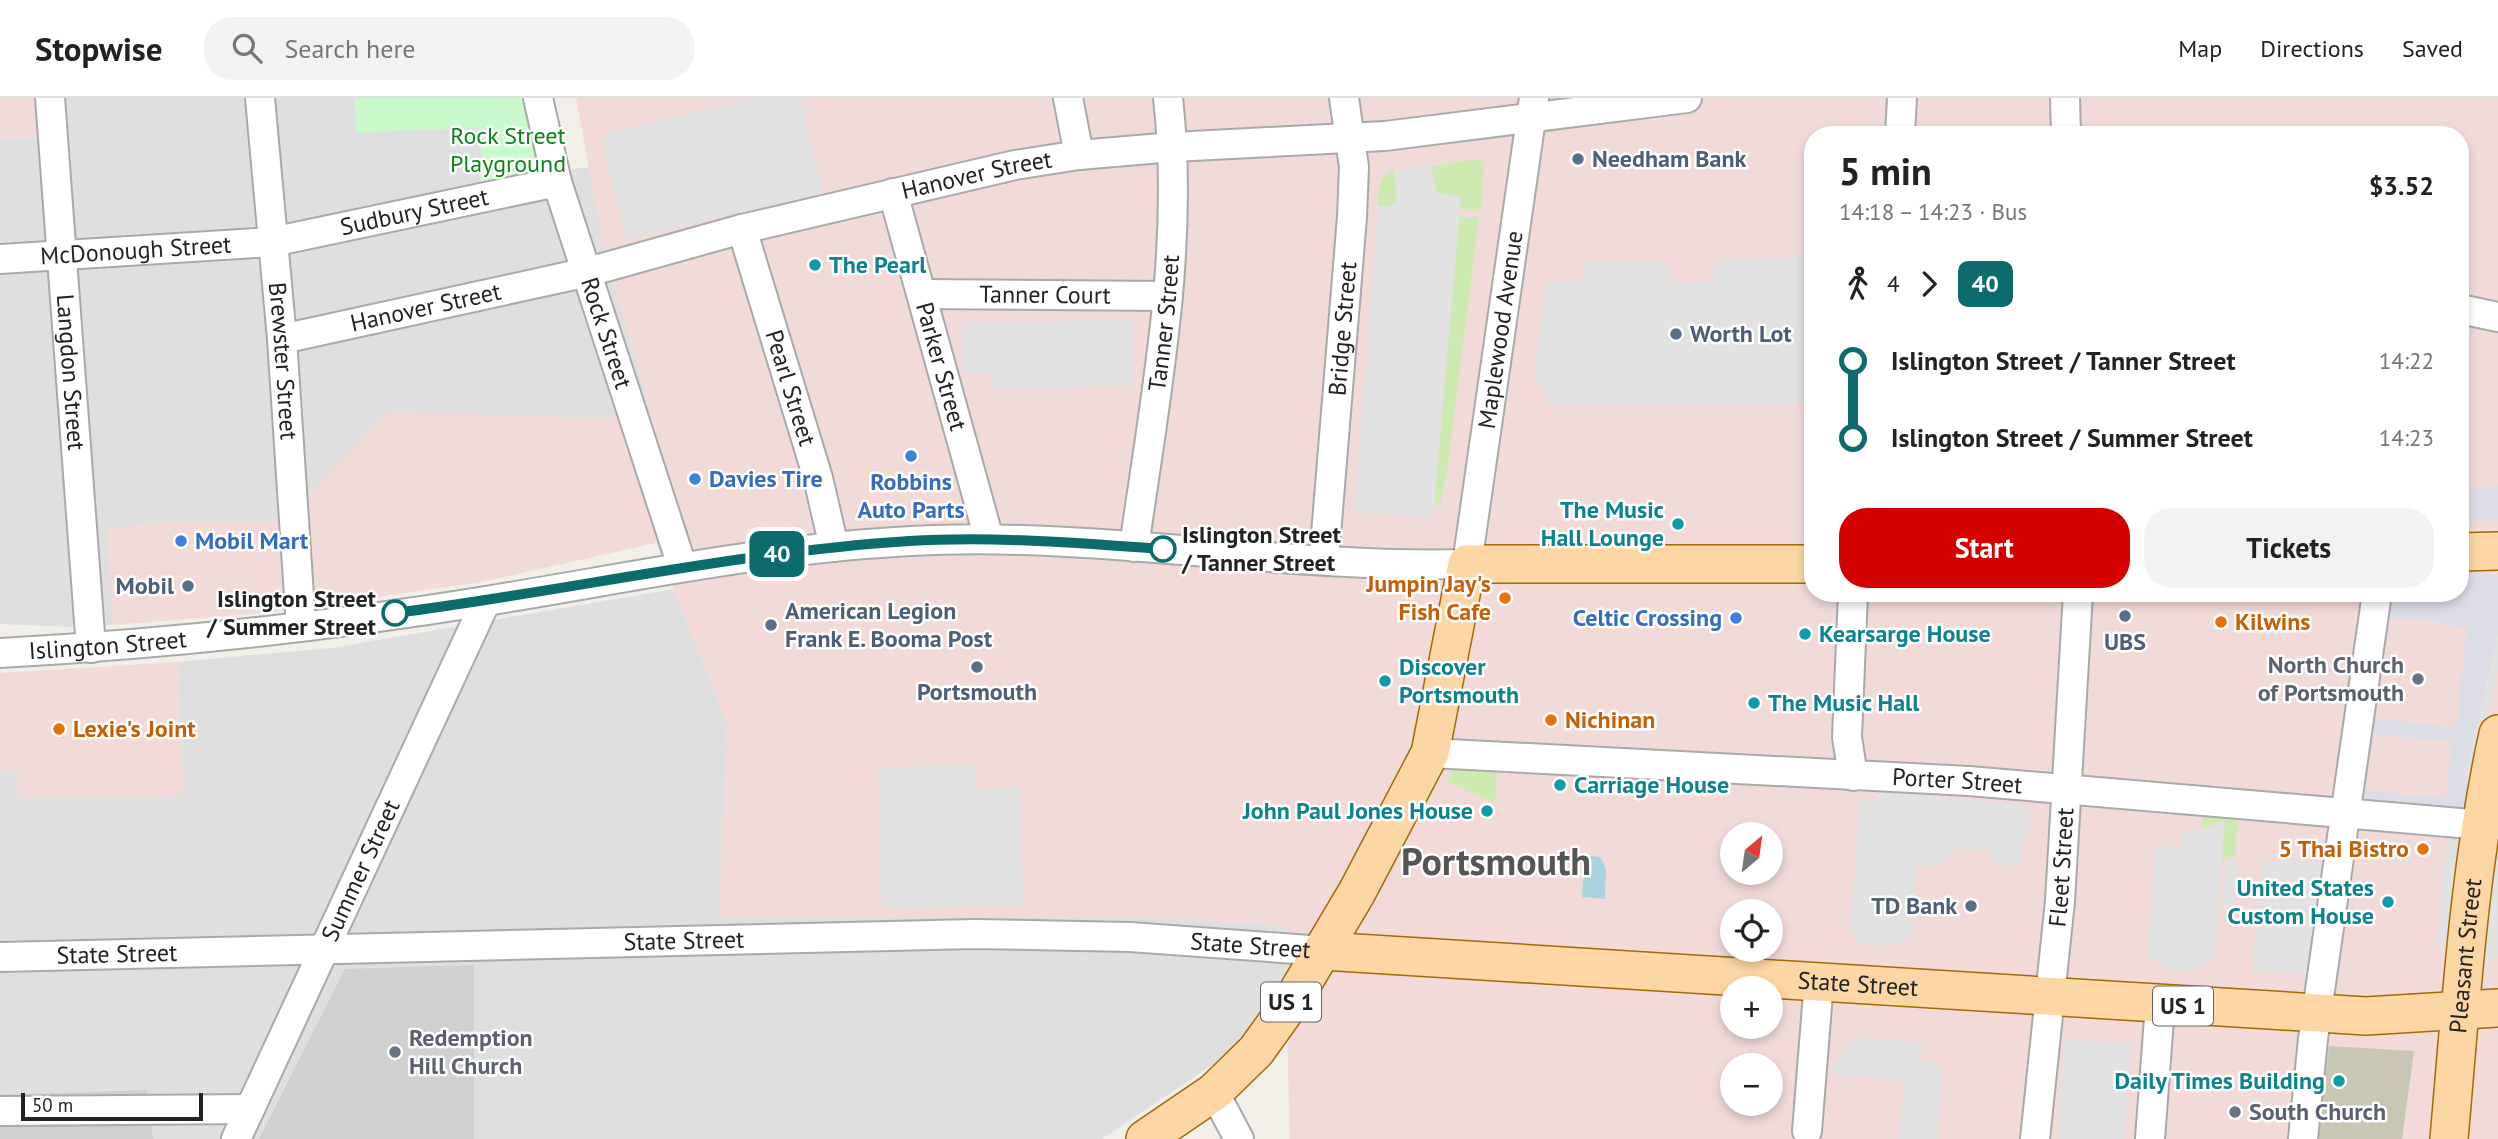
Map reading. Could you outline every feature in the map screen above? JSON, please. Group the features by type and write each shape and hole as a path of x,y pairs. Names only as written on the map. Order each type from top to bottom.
{"main road":[{"path":"2469,552 2498,551"},
{"path":"1467,564 1804,564"},
{"name":"US 1","path":"1151,1137 1214,1093 1241,1067 1274,1028 1357,892 1430,753 1467,564"},
{"name":"Pleasant Street","path":"2449,1139 2483,825 2498,734"},
{"path":"1357,892 1354,912 1359,926 1373,939 1421,957"},
{"name":"State Street","path":"1322,951 2317,1014 2365,1016 2498,1008"}],"street":[{"name":"Langdon Street","path":"50,98 91,648"},
{"name":"Brewster Street","path":"260,98 282,339 301,626"},
{"name":"Rock Street","path":"538,98 557,182 682,566"},
{"path":"1068,98 1079,155"},
{"name":"Tanner Street","path":"1134,547 1168,296 1173,147 1168,98"},
{"name":"Bridge Street","path":"1324,559 1352,216 1354,167 1343,98"},
{"name":"Hanover Street","path":"282,339 588,272 742,229 1015,165 1079,155 1173,147 1385,136 1533,108 1687,98"},
{"path":"1900,126 1902,98"},
{"path":"2065,98 2066,126"},
{"name":"Maplewood Avenue","path":"1467,564 1533,108"},
{"name":"Sudbury Street","path":"272,242 557,182"},
{"name":"Parker Street","path":"893,194 989,539"},
{"name":"Pearl Street","path":"742,229 818,478 834,547"},
{"name":"McDonough Street","path":"0,258 272,242"},
{"name":"Tanner Court","path":"923,294 1168,296"},
{"path":"2469,311 2498,317"},
{"name":"Islington Street","path":"0,653 91,648 301,626 485,601 682,566 834,547 989,539 1324,559 1467,564"},
{"name":"Summer Street","path":"236,1139 485,601"},
{"path":"1853,602 1847,737 1853,776"},
{"name":"Fleet Street","path":"2035,1139 2060,901 2077,602"},
{"path":"2303,1139 2317,1014 2376,602"},
{"name":"Porter Street","path":"1430,753 2067,789 2483,825"},
{"name":"State Street","path":"0,957 975,934 1130,937 1322,951"},
{"path":"1807,1130 1819,981"},
{"path":"2150,1139 2160,1005"},
{"path":"1214,1093 1239,1139"},
{"path":"0,1111 250,1109"}],"shaded area":[{"path":"0,98 36,98 38,138 0,139"},
{"path":"36,98 355,98 357,132 480,127 482,182 589,167 603,245 653,420 388,412 281,522 170,521 107,529 113,625 70,627 0,624 0,139 38,138"},
{"path":"576,98 2498,98 2498,1139 1290,1139 1284,925 1158,918 718,918 727,723 656,543 482,582 263,613 113,625 106,529 170,521 281,522 388,411 653,420 603,245"},
{"path":"756,98 800,98 823,192 626,239 601,135"},
{"path":"1431,166 1436,192 1461,197 1433,517 1354,512 1378,206 1390,206 1397,200 1394,170"},
{"name":"Worth Lot","path":"1804,256 1804,403 1545,404 1547,387 1533,385 1547,281 1581,282 1583,262 1669,261 1669,282 1714,282 1715,261"},
{"path":"1133,320 1134,386 992,388 992,372 962,373 961,322"},
{"path":"2498,486 2498,519 2469,521 2469,489"},
{"path":"2469,572 2486,572 2498,577 2498,632 2465,777 2471,787 2466,807 2462,811 2360,803 2362,790 2446,798 2451,742 2368,733 2372,718 2452,727 2453,723 2457,723 2467,628 2439,624 2439,621 2390,619 2384,613 2385,602 2469,602"},
{"path":"674,589 727,723 719,918 1158,918 1285,925 1286,1002 1224,1057 1102,1139 0,1139 0,772 17,772 18,797 182,796 178,662 331,648"},
{"path":"2498,632 2498,668 2471,787 2465,777"},
{"path":"178,662 183,796 18,798 17,772 0,772 0,673"},
{"path":"975,765 976,789 1020,788 1023,905 881,908 878,767"},
{"path":"1879,791 2026,805 2031,823 2021,848 2020,866 1994,864 1994,851 1956,848 1937,866 1916,865 1911,935 1894,944 1867,946 1850,935 1860,797 1872,805"},
{"path":"2225,821 2214,960 2190,971 2169,970 2147,955 2150,918 2154,911 2152,897 2157,843 2167,844 2179,852 2183,829 2201,831"},
{"path":"2448,836 2464,849 2450,958 2435,944"},
{"path":"2498,842 2498,956 2482,963 2492,887"},
{"path":"2285,859 2322,866 2311,974 2251,970 2262,860 2281,862"},
{"path":"2226,860 2237,861 2233,907 2222,906"},
{"path":"474,965 474,1139 259,1139 345,969"},
{"path":"1851,1037 1928,1043 1916,1060 1942,1063 1937,1139 1899,1139 1904,1080 1829,1074"},
{"path":"2065,1039 2131,1044 2124,1139 2057,1139"},
{"path":"2329,1046 2414,1051 2402,1139 2317,1139"},
{"path":"147,1090 153,1139 0,1139 0,1095"}],"green space":[{"name":"Rock Street Playground","path":"355,98 525,98 540,173 482,182 480,127 356,133"},
{"path":"1476,159 1484,163 1481,207 1475,212 1472,209 1460,209 1461,197 1436,192 1431,166"},
{"path":"1394,170 1397,200 1390,206 1378,206 1382,180"},
{"path":"1459,215 1472,219 1473,216 1479,217 1447,472 1440,504 1434,502"},
{"path":"1455,766 1497,769 1495,803 1447,782"},
{"path":"2206,815 2238,817 2235,855 2222,860 2224,821 2201,829 2201,821"}],"water":[{"path":"1591,856 1600,857 1606,868 1605,899 1582,897 1584,868"}],"bus line":[{"name":"40","path":"395,613 485,601 682,566 834,547 989,539 1163,549"}],"place":[{"name":"Needham Bank","path":"1578,159"},
{"name":"The Pearl","path":"815,265"},
{"name":"Worth Lot","path":"1676,334"},
{"name":"Robbins Auto Parts","path":"911,456"},
{"name":"Davies Tire","path":"695,479"},
{"name":"The Music Hall Lounge","path":"1678,524"},
{"name":"Mobil Mart","path":"181,541"},
{"name":"Islington Street / Tanner Street","path":"1163,549"},
{"name":"Mobil","path":"188,586"},
{"name":"Jumpin Jay's Fish Cafe","path":"1505,598"},
{"name":"Islington Street / Summer Street","path":"395,613"},
{"name":"UBS","path":"2125,616"},
{"name":"Celtic Crossing","path":"1736,618"},
{"name":"Kilwins","path":"2221,622"},
{"name":"American Legion Frank E. Booma Post","path":"771,625"},
{"name":"Kearsarge House","path":"1805,634"},
{"name":"Portsmouth","path":"977,667"},
{"name":"North Church of Portsmouth","path":"2418,679"},
{"name":"Discover Portsmouth","path":"1385,681"},
{"name":"The Music Hall","path":"1754,703"},
{"name":"Nichinan","path":"1551,720"},
{"name":"Lexie's Joint","path":"59,729"},
{"name":"Carriage House","path":"1560,785"},
{"name":"John Paul Jones House","path":"1487,811"},
{"name":"5 Thai Bistro","path":"2423,849"},
{"name":"United States Custom House","path":"2388,902"},
{"name":"TD Bank","path":"1971,906"},
{"name":"Redemption Hill Church","path":"395,1052"},
{"name":"Daily Times Building","path":"2339,1081"},
{"name":"South Church","path":"2235,1112"}],"district":[{"name":"Portsmouth","path":"1496,862"}]}
